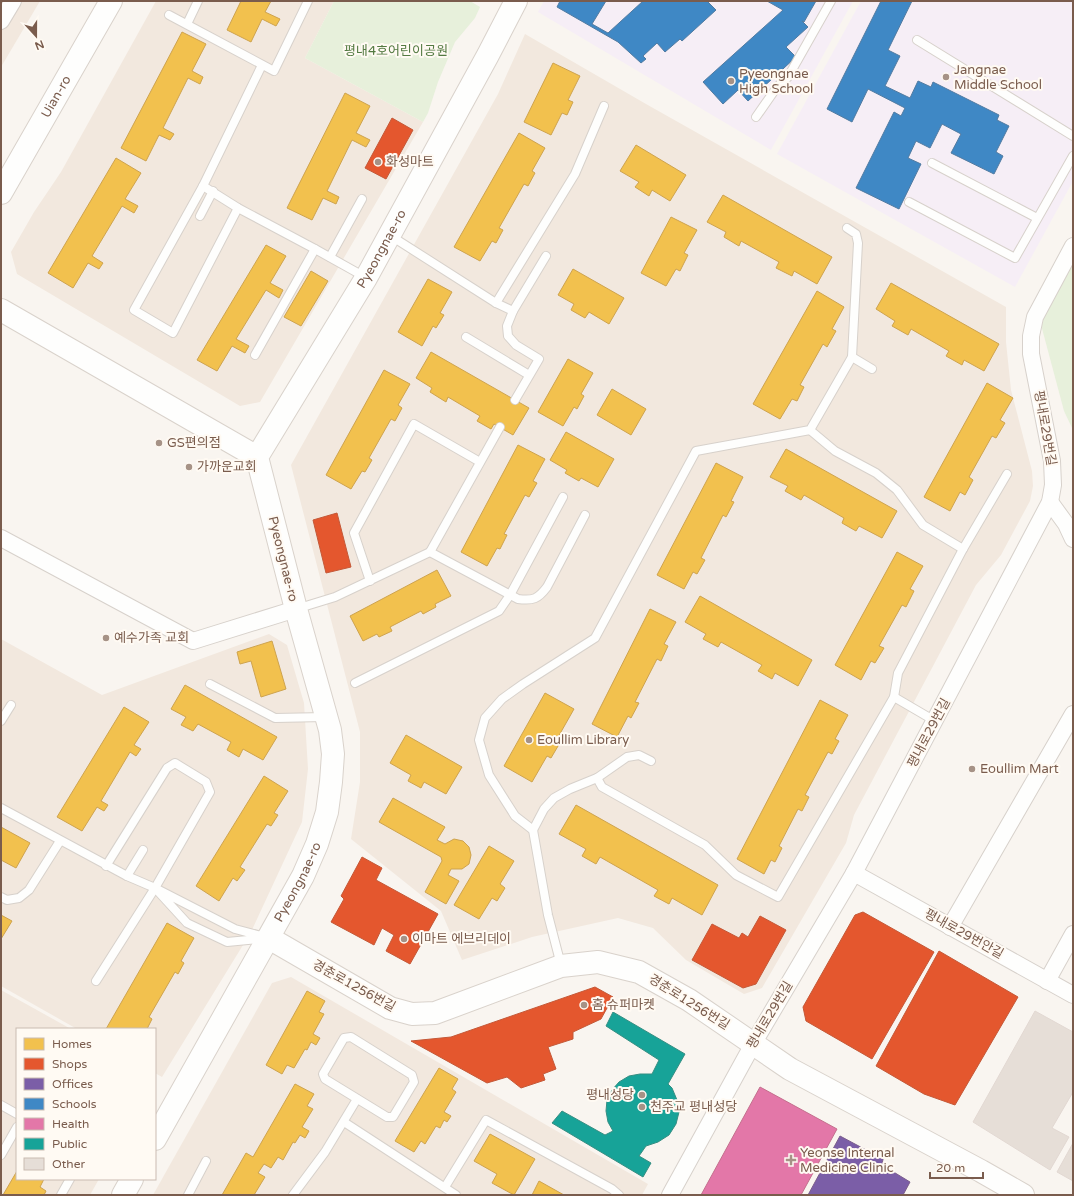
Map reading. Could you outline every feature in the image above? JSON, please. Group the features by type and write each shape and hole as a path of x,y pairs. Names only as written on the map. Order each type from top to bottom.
{"street":[{"path":"1,21 13,1"},
{"name":"Uian-ro","path":"1,193 111,1"},
{"name":"Pyeongnae-ro","path":"156,1137 303,876 317,844 327,812 333,754 327,717 296,609 257,457 366,278 516,1"},
{"name":"평내로29번길","path":"670,1195 753,1044 854,873 1050,502 1053,485 1052,461 1031,354 1031,336 1035,317 1073,246"},
{"path":"1,310 257,457"},
{"path":"1050,502 1066,524 1073,539"},
{"path":"1,538 193,641 296,609"},
{"path":"950,927 1073,714"},
{"name":"평내로29번안길","path":"854,873 1073,995"},
{"path":"1046,980 1073,934"},
{"name":"경춘로1256번길","path":"269,938 390,1008 412,1014 435,1013 561,966 598,962 639,972 690,1000 790,1069 1023,1195"},
{"path":"123,1195 131,1180"}],"lane":[{"path":"187,24 198,1"},
{"path":"170,15 274,71 308,1"},
{"path":"756,117 777,87 788,77 831,1"},
{"path":"917,40 1073,136"},
{"path":"238,208 173,333 134,310 203,186 262,65"},
{"path":"496,303 575,174 604,106"},
{"path":"909,202 1015,258 1073,156"},
{"path":"932,163 1037,218"},
{"path":"203,186 238,208 366,278"},
{"path":"200,216 213,191"},
{"path":"330,257 362,199"},
{"path":"533,830 515,816 489,775 479,740 486,718 502,699 595,638 696,451 810,430 852,357 858,243 856,234 846,228"},
{"path":"390,235 496,303 513,311"},
{"path":"255,355 315,249"},
{"path":"515,400 539,359 516,345 508,336 507,326 513,311 546,256"},
{"path":"466,337 529,375"},
{"path":"852,357 872,369"},
{"path":"370,581 354,533 414,424 480,462"},
{"path":"296,609 336,598 430,552 500,427"},
{"path":"810,430 835,451 876,473 897,490 923,525 963,549"},
{"path":"597,778 602,787 705,845 736,875 778,897 894,697 898,673 963,549 1007,474"},
{"path":"355,683 499,611 564,497"},
{"path":"430,552 518,599 529,601 540,596 547,587 585,515"},
{"path":"210,684 275,718 327,717"},
{"path":"894,697 935,721"},
{"path":"1,721 11,705"},
{"path":"561,966 548,915 533,830 544,809 554,798 570,789 597,778 627,757 639,755 651,762"},
{"path":"96,981 155,888 210,792 206,782 175,763 167,768 106,866"},
{"path":"1,808 106,866 155,888 235,929 269,938"},
{"path":"1,896 7,900 19,898 29,890 60,841"},
{"path":"127,876 143,850"},
{"path":"155,888 187,923 227,942 269,938"},
{"path":"351,1037 412,1075 414,1082 394,1117 387,1117 357,1099 324,1079 323,1074 344,1038 351,1037"},
{"path":"293,1195 325,1157 357,1099"},
{"path":"1,1105 16,1113"},
{"path":"445,1187 486,1120 612,1189 619,1195"},
{"path":"344,1122 456,1195"},
{"path":"1,1155 16,1129"},
{"path":"188,1195 206,1161"},
{"path":"61,1195 69,1180"}],"shaded area":[{"path":"1,1 40,1 1,67"},
{"path":"156,1 334,1 305,58 423,122 260,402 240,406 17,274 11,252 34,212 61,172"},
{"name":"Pyeongnae High School","path":"544,1 853,1 771,150 538,12"},
{"name":"Jangnae Middle School","path":"861,1 1073,1 1073,181 1015,287 777,154"},
{"path":"525,34 1006,307 1006,342 1011,390 1032,471 1033,486 1030,501 1001,555 976,585 854,815 846,843 762,988 744,994 686,960 653,928 618,918 532,937 462,960 441,911 351,839 360,782 360,732 291,465 498,94"},
{"path":"269,634 287,645 304,703 308,769 302,822 251,932 162,1077 156,1074 156,1028 75,1028 1,986 1,639 102,695"},
{"path":"291,977 648,1184 642,1195 153,1195 272,983"},
{"path":"1,990 69,1028 16,1028 16,1180 98,1180 90,1195 1,1195"}],"green space":[{"name":"평내4호어린이공원","path":"334,1 470,1 480,7 475,18 455,42 438,82 428,113 423,122 305,58"},
{"path":"1073,256 1073,430 1064,411 1040,321"}],"building: Homes":[{"path":"241,1 271,1 265,12 280,19 276,26 262,19 251,42 227,30"},
{"path":"182,32 206,44 192,71 203,77 200,84 188,78 163,128 174,134 170,140 159,135 146,161 121,148"},
{"path":"553,63 580,76 568,100 573,102 567,115 562,113 551,135 524,122"},
{"path":"345,93 370,106 356,133 370,140 366,147 352,140 327,191 339,197 336,204 323,198 312,220 287,208"},
{"path":"519,133 545,148 532,171 535,173 528,186 524,184 499,228 503,230 496,243 492,241 480,261 454,247"},
{"path":"636,145 686,175 670,201 652,190 649,196 635,187 639,182 620,171"},
{"path":"116,158 141,173 125,199 138,206 134,213 122,206 92,256 103,263 99,269 88,263 73,288 48,273"},
{"path":"723,195 832,257 817,284 794,271 792,276 776,268 779,262 741,241 739,246 724,237 726,232 707,222"},
{"path":"671,217 697,230 684,253 688,255 680,271 676,269 666,286 641,273"},
{"path":"266,245 286,256 270,283 283,290 279,298 266,290 236,339 249,346 245,353 232,346 217,371 197,360"},
{"path":"573,269 624,298 609,324 589,312 585,318 571,310 574,304 558,295"},
{"path":"311,271 328,281 301,326 284,317"},
{"path":"428,279 452,292 440,313 444,315 436,328 433,326 422,346 398,332"},
{"path":"891,283 999,344 984,371 964,360 962,365 946,356 949,351 911,329 908,335 892,326 895,321 876,309"},
{"path":"817,291 844,307 832,329 836,331 827,347 823,344 800,385 804,387 797,401 792,399 780,419 753,404"},
{"path":"431,352 529,408 513,435 494,424 491,429 477,421 480,416 448,397 446,402 430,392 432,388 416,378"},
{"path":"568,359 593,373 581,394 584,396 577,409 574,407 563,426 538,412"},
{"path":"384,370 410,384 398,405 402,408 395,421 391,419 369,458 372,460 365,472 362,471 351,489 326,475"},
{"path":"987,383 1013,398 1000,420 1005,423 996,438 992,436 969,477 973,480 965,495 960,492 950,511 924,497"},
{"path":"612,389 646,409 631,435 597,415"},
{"path":"566,432 614,459 598,487 581,478 579,481 565,473 567,470 550,460"},
{"path":"518,445 545,459 533,481 537,483 529,497 525,495 504,534 507,535 500,549 497,548 487,566 461,552"},
{"path":"786,449 897,511 882,538 859,526 856,531 842,523 844,518 804,495 801,500 785,491 788,486 770,477"},
{"path":"716,463 743,477 731,501 734,502 726,517 723,515 701,558 705,560 697,574 693,572 684,589 657,575"},
{"path":"897,552 923,566 910,589 914,591 906,607 902,605 879,646 884,648 875,663 871,661 861,680 835,665"},
{"path":"437,570 451,596 435,604 436,607 423,614 421,611 390,627 392,631 379,637 377,634 363,641 350,616"},
{"path":"700,596 812,660 798,686 775,673 772,679 758,671 762,665 721,642 718,647 703,639 706,634 685,622"},
{"path":"650,609 676,622 664,644 668,646 661,661 657,659 635,702 639,703 631,718 628,716 617,737 592,724"},
{"path":"272,641 286,689 261,697 251,661 240,664 237,652"},
{"path":"185,685 277,737 263,760 243,749 239,757 227,750 231,742 198,724 193,731 181,725 186,717 171,709"},
{"path":"545,693 574,709 557,739 561,741 551,758 547,756 532,782 504,766"},
{"path":"820,700 848,715 835,739 839,741 832,754 828,752 805,795 809,797 802,811 798,809 779,846 782,848 775,862 771,860 764,874 737,859"},
{"path":"124,707 149,722 134,745 141,749 136,756 130,752 101,801 108,805 104,811 97,807 82,831 57,817"},
{"path":"406,735 462,767 446,794 424,782 421,788 408,781 411,775 390,763"},
{"path":"264,776 288,791 274,813 278,815 271,826 267,824 240,867 245,870 237,881 233,878 219,901 196,886"},
{"path":"393,798 445,827 437,840 445,844 454,839 463,841 469,847 471,855 469,864 462,869 451,869 448,875 459,881 446,904 425,892 442,861 441,857 379,822"},
{"path":"576,805 718,885 702,915 672,898 669,904 654,896 658,890 600,857 596,864 582,856 586,849 559,834"},
{"path":"1,827 30,843 16,868 1,860"},
{"path":"489,846 514,861 500,884 505,888 497,901 492,898 479,919 454,905"},
{"path":"1,915 12,921 1,939"},
{"path":"167,923 194,938 181,961 184,963 178,974 175,972 149,1017 152,1019 148,1028 107,1028"},
{"path":"307,991 325,1001 319,1012 324,1014 313,1034 320,1038 316,1045 311,1042 294,1068 287,1065 282,1074 266,1065"},
{"path":"439,1068 458,1079 452,1089 456,1092 444,1112 451,1116 447,1122 444,1120 440,1128 436,1126 425,1144 421,1141 414,1152 395,1141"},
{"path":"295,1084 314,1094 307,1106 313,1109 302,1127 309,1131 305,1138 300,1135 295,1143 293,1142 283,1160 278,1157 271,1168 264,1164 258,1173 265,1177 254,1195 222,1195 246,1153 253,1157"},
{"path":"490,1134 535,1159 514,1195 492,1183 497,1174 474,1161"},
{"path":"16,1173 16,1180 44,1180 40,1187 46,1191 44,1195 3,1195"},
{"path":"539,1181 564,1195 532,1195"}],"building: Shops":[{"path":"392,118 413,130 386,179 365,168"},
{"path":"337,513 351,567 326,573 313,520"},
{"path":"362,857 382,868 376,880 438,914 410,964 386,951 394,935 382,928 374,945 331,922 344,899 341,896"},
{"path":"863,912 934,952 872,1059 806,1021 803,1007 855,915"},
{"path":"760,916 786,930 756,984 743,988 692,960 712,924 739,938 742,933 748,937"},
{"path":"939,951 1018,997 955,1105 924,1094 876,1066"},
{"path":"595,987 613,997 601,1019 573,1032 573,1039 548,1047 556,1069 543,1074 545,1080 521,1088 507,1077 487,1083 411,1041 451,1037"}],"building: Offices":[{"path":"840,1136 883,1159 882,1165 910,1182 903,1195 808,1195"}],"building: Schools":[{"path":"560,1 606,1 592,24 608,33 643,1 707,1 716,10 682,41 680,39 665,52 657,43 643,56 646,59 641,63 618,42 557,7"},
{"path":"767,1 816,1 804,22 802,21 808,27 786,47 796,57 748,101 738,90 723,104 703,82 783,10"},
{"path":"881,1 912,1 888,50 900,56 885,86 910,98 918,81 931,87 933,82 999,115 997,120 1009,126 996,152 1003,156 994,174 951,153 961,134 942,124 930,148 916,141 908,158 921,164 899,209 856,188 894,112 901,116 905,108 868,89 852,122 827,109"}],"building: Health":[{"path":"760,1087 837,1129 801,1195 701,1195"}],"building: Public":[{"name":"평내성당","path":"613,1012 685,1054 668,1084 672,1088 677,1100 679,1112 676,1124 669,1135 658,1142 646,1146 639,1156 651,1163 643,1177 552,1123 562,1111 605,1135 613,1131 608,1122 606,1111 607,1100 612,1090 619,1082 629,1076 652,1074 659,1060 606,1026"}],"building: Other":[{"path":"1035,1011 1073,1032 1073,1092 1052,1128 1069,1137 1050,1170 973,1122"},
{"path":"1073,1143 1073,1181 1057,1172"}],"place":[{"name":"Jangnae Middle School","path":"946,77"},
{"name":"Pyeongnae High School","path":"731,81"},
{"name":"화성마트","path":"378,162"},
{"name":"GS편의점","path":"159,443"},
{"name":"가까운교회","path":"189,467"},
{"name":"예수가족 교회","path":"106,638"},
{"name":"Eoullim Library","path":"529,740"},
{"name":"Eoullim Mart","path":"972,769"},
{"name":"이마트 에브리데이","path":"404,939"},
{"name":"홈 슈퍼마켓","path":"584,1005"},
{"name":"평내성당","path":"642,1095"},
{"name":"천주교 평내성당","path":"642,1107"},
{"name":"Yeonse Internal Medicine Clinic","path":"791,1160"}]}
